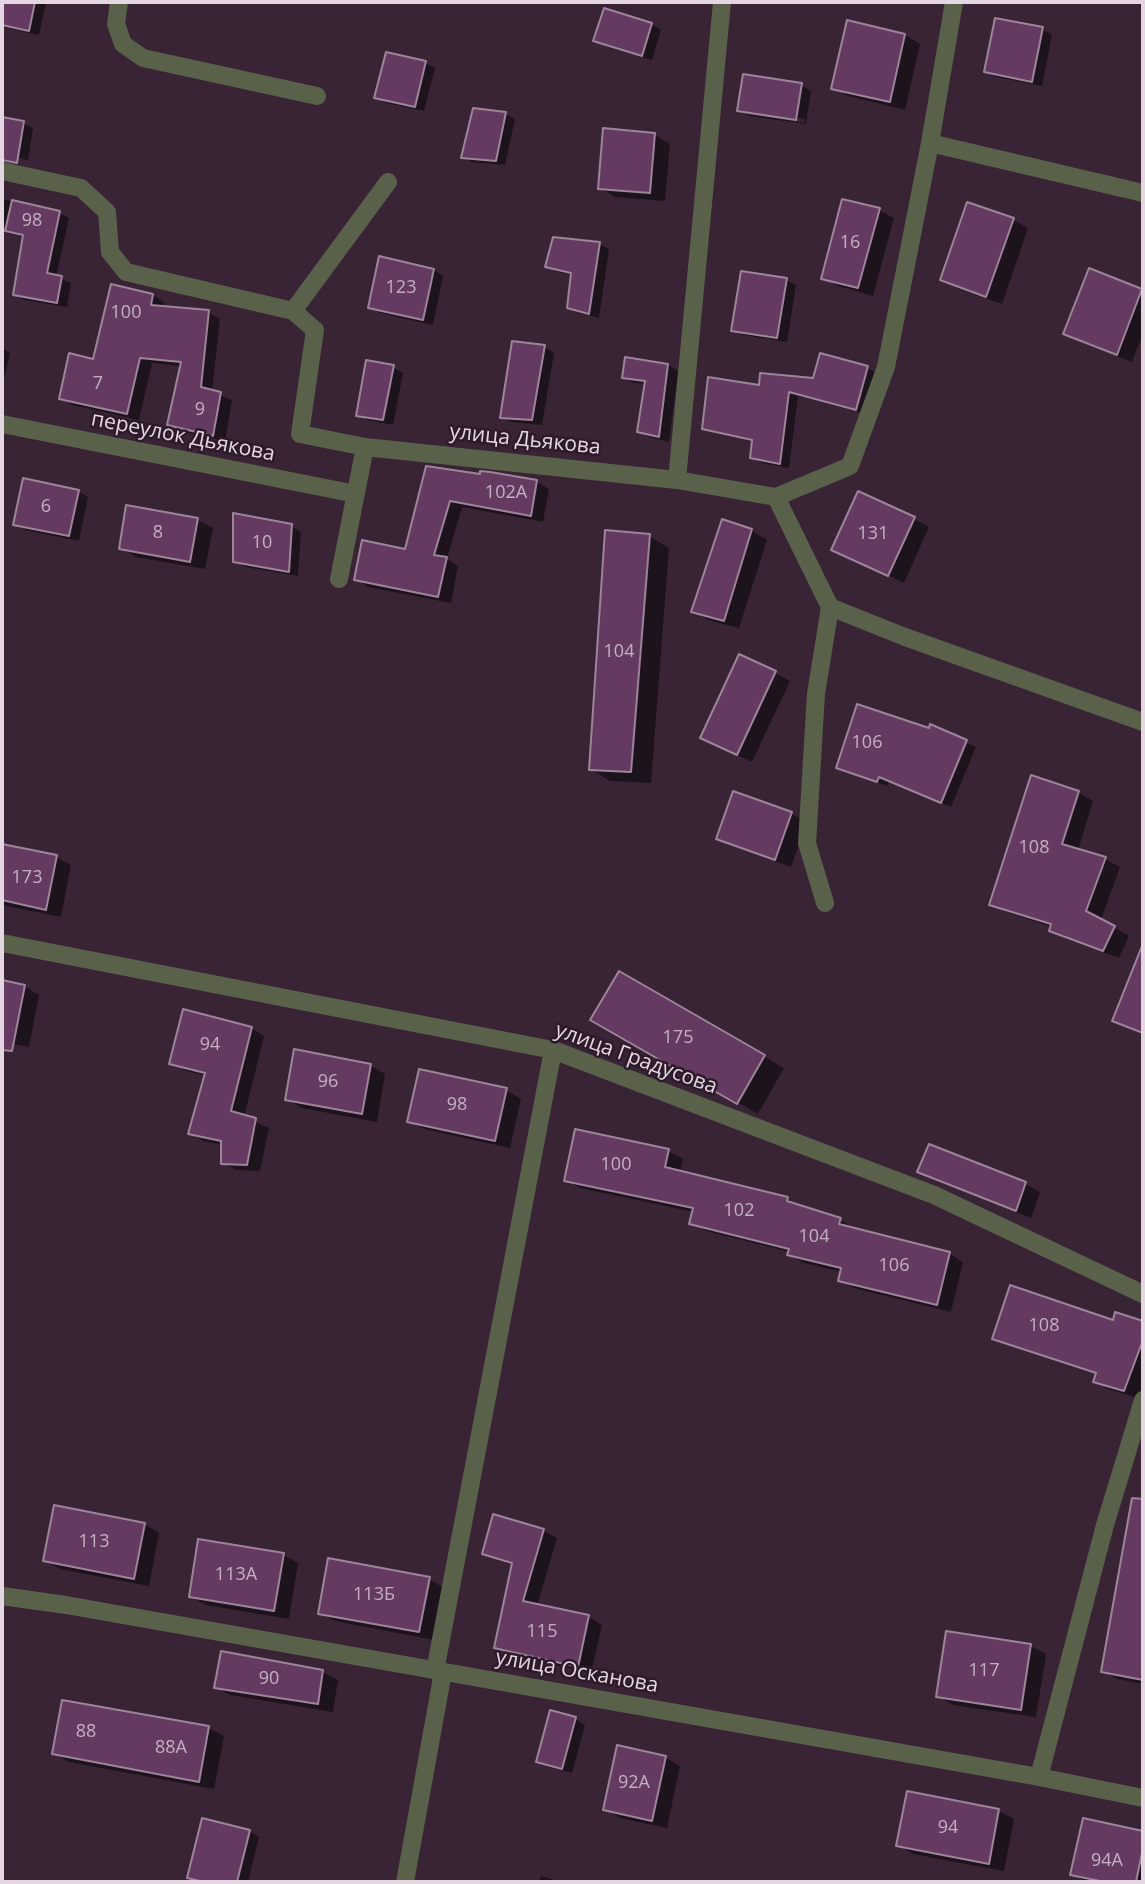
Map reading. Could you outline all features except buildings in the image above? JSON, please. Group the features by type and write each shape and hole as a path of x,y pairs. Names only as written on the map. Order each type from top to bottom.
{"street":[{"path":"119,2 116,24 123,44 143,58 317,96"},
{"path":"677,480 722,2"},
{"path":"825,903 807,843 816,694 830,607 776,497 850,466 886,367 930,143 954,2"},
{"path":"930,143 1143,193"},
{"path":"2,171 81,188 107,212 110,252 126,272 293,311 388,182"},
{"name":"улица Дьякова","path":"293,311 315,330 300,434 365,447 677,480 776,497"},
{"name":"переулок Дьякова","path":"2,424 356,494"},
{"path":"339,579 365,447"},
{"path":"830,607 905,637 1143,722"},
{"name":"улица Градусова","path":"2,943 553,1051 934,1195 1143,1294"},
{"path":"405,1882 439,1671 553,1051"},
{"path":"1039,1777 1105,1525 1143,1400"},
{"name":"улица Осканова","path":"2,1596 1039,1777 1143,1798"}]}
